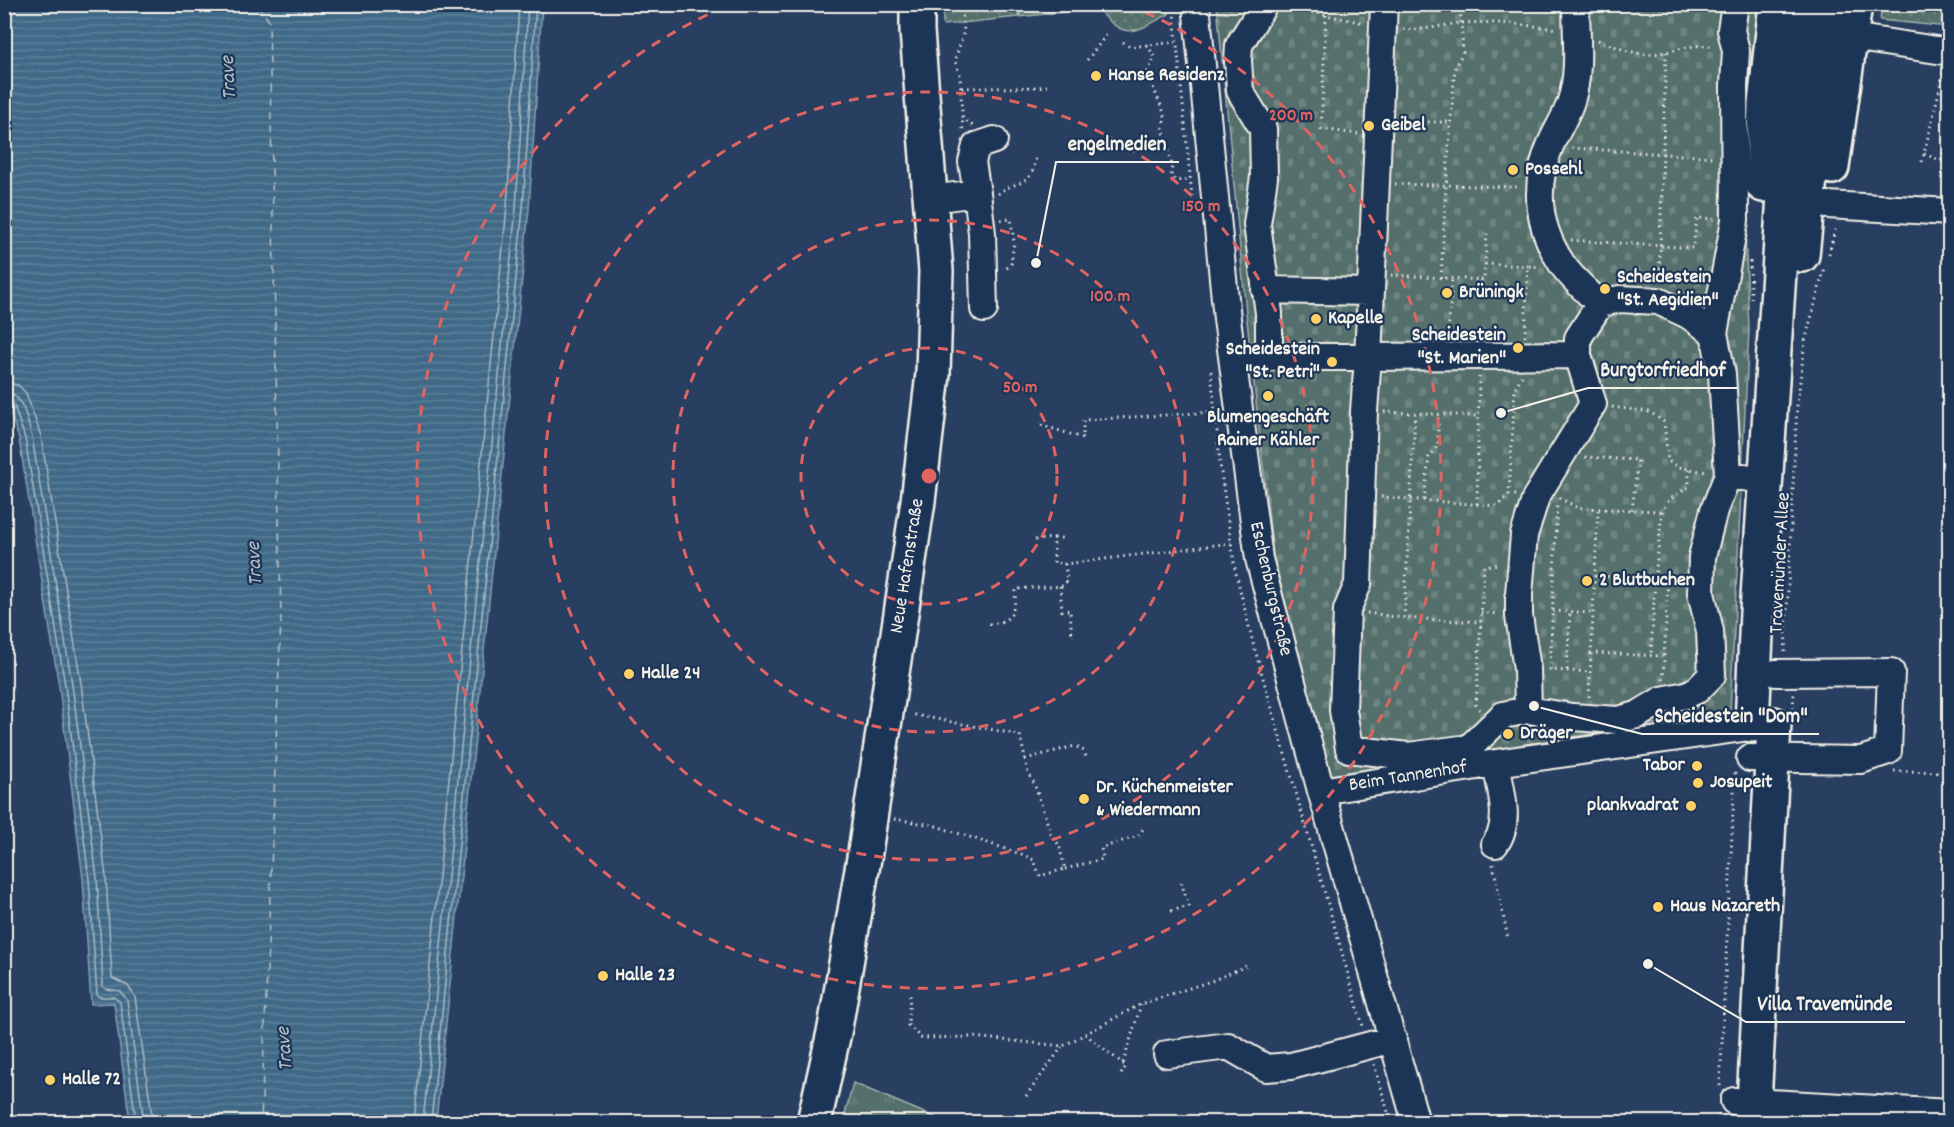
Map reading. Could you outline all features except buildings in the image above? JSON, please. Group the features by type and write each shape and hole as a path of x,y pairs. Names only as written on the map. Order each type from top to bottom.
{"main road":[{"name":"Neue Hafenstraße","path":"814,1122 835,1028 850,943 920,492 933,374 936,271 917,31 917,4"},
{"path":"1776,4 1765,104 1762,214 1788,292"},
{"name":"Travemünder Allee","path":"1763,725 1776,673 1788,427 1787,149 1803,4"},
{"name":"Travemünder Allee","path":"1744,1112 1763,725 1764,491 1788,292 1828,4"},
{"path":"1788,292 1825,214 1855,4"}],"street":[{"name":"Eschenburgstraße","path":"1196,4 1233,358 1259,559 1320,791 1416,1122"},
{"path":"1576,4 1577,74 1571,101 1549,147 1541,174 1539,207 1549,239 1566,269 1600,304"},
{"path":"1311,754 1349,749 1408,756 1469,748 1503,715 1528,710 1618,720 1637,715 1662,700 1697,690 1712,675 1710,631 1701,593 1702,557 1714,510 1739,477 1714,333 1735,220 1736,51 1731,30 1735,4"},
{"path":"1262,6 1239,45 1238,61 1240,91 1263,129 1264,177 1257,224 1269,313 1269,357"},
{"path":"1349,749 1343,710 1347,610 1358,584 1371,283 1388,128 1384,16"},
{"path":"1851,37 1949,52"},
{"path":"984,309 980,221 972,162 985,143"},
{"path":"932,199 977,193"},
{"path":"1827,205 1950,212"},
{"path":"1265,290 1371,283"},
{"path":"1528,710 1538,670 1519,616 1524,535 1536,497 1593,404 1578,355 1578,338 1600,304 1619,299 1658,301 1688,315 1714,333"},
{"path":"1233,358 1578,355"},
{"path":"1761,759 1862,760 1888,751 1891,672 1776,673"},
{"name":"Beim Tannenhof","path":"1320,791 1763,725"},
{"path":"1495,844 1502,835 1504,822 1496,763"},
{"path":"1167,1054 1228,1046 1266,1068 1292,1066 1393,1039"},
{"path":"1744,1112 1950,1113"}],"path":[{"path":"961,4 964,31 955,61 962,88 963,135 985,143"},
{"path":"1012,4 1020,16"},
{"path":"1441,278 1455,66 1463,53 1460,4"},
{"path":"1262,6 1326,15 1384,16"},
{"path":"1326,15 1321,129 1388,128 1451,122"},
{"path":"1087,60 1107,34"},
{"path":"1123,42 1130,47 1176,42"},
{"path":"1147,45 1155,57 1147,73 1165,115 1163,128 1173,165 1171,176 1176,181 1190,179"},
{"path":"1658,301 1666,52"},
{"path":"1922,162 1949,52"},
{"path":"962,88 1007,89 1018,86 1032,88 1047,86"},
{"path":"1924,154 1941,160 1950,133"},
{"path":"1549,147 1736,159"},
{"path":"980,221 1001,191 1026,180 1034,171 1035,157"},
{"path":"1396,174 1395,184 1540,187"},
{"path":"1549,239 1693,248 1697,218 1735,220"},
{"path":"1371,283 1441,278 1484,280 1487,231"},
{"path":"1485,264 1566,269"},
{"path":"1361,496 1497,506 1509,495 1515,388 1524,372 1528,266"},
{"path":"1446,356 1452,278"},
{"path":"1477,504 1479,356"},
{"path":"1593,404 1650,412 1664,422 1668,461 1679,467 1739,477"},
{"path":"1364,411 1478,417"},
{"path":"1041,425 1083,438 1083,420 1215,412"},
{"path":"1404,618 1415,414"},
{"path":"1424,500 1429,457 1438,445 1438,415"},
{"path":"1561,455 1638,460 1632,510"},
{"path":"1651,655 1655,579 1662,511 1669,500 1689,486 1689,469"},
{"path":"1509,495 1536,497"},
{"path":"1589,672 1538,670 1553,611 1558,497 1579,508 1662,511"},
{"path":"1589,717 1589,672 1598,510"},
{"path":"1054,538 1054,563 1065,564 1256,539"},
{"path":"1035,540 1062,538"},
{"path":"1492,725 1476,705 1484,566 1521,562"},
{"path":"989,624 1008,620 1014,611 1017,589 1063,586 1067,580 1065,564"},
{"path":"1594,576 1668,580 1662,700"},
{"path":"1060,586 1062,611 1070,610 1072,637"},
{"path":"1347,610 1404,618 1481,622"},
{"path":"1553,611 1592,614"},
{"path":"1567,670 1570,612"},
{"path":"1590,653 1663,656"},
{"path":"905,714 1020,735 1025,759 1051,834 1059,845 1065,869"},
{"path":"1025,759 1075,746 1084,751 1086,758"},
{"path":"889,818 933,825 1012,851 1034,861 1040,876 1102,858 1101,848 1138,836 1144,828"},
{"path":"1495,844 1491,854 1508,939"},
{"path":"1171,911 1189,906 1180,879"},
{"path":"1026,1096 1063,1046 1141,1004 1214,980 1246,966"},
{"path":"910,995 908,1025 921,1038 974,1037 1063,1046"},
{"path":"1123,1063 1141,1004"},
{"path":"1085,1034 1126,1066 1120,1076"}],"green space":[{"path":"943,4 1168,4 1169,14 1132,31 1117,27 1099,10 943,25"},
{"path":"1217,5 1761,5 1744,207 1749,330 1730,712 1331,775 1273,555 1246,312"},
{"path":"1882,5 1949,5 1949,27 1880,20"},
{"path":"853,1083 946,1122 843,1122"}],"water":[{"name":"Trave","path":"4,5 542,5 529,209 436,1122 130,1122 114,1003 91,1004 83,879 59,686 19,439 5,397"}],"ferry route":[{"path":"257,4 269,21 281,618 261,1122"}],"place":[{"name":"Hanse Residenz","path":"1096,76"},
{"name":"Geibel","path":"1369,126"},
{"name":"Possehl","path":"1513,170"},
{"name":"engelmedien","path":"1036,263"},
{"name":"Scheidestein \"St. Aegidien\"","path":"1605,289"},
{"name":"Brüningk","path":"1447,293"},
{"name":"Kapelle","path":"1316,319"},
{"name":"Scheidestein \"St. Marien\"","path":"1518,348"},
{"name":"Scheidestein \"St. Petri\"","path":"1332,362"},
{"name":"Blumengeschäft Rainer Kähler","path":"1268,396"},
{"name":"Burgtorfriedhof","path":"1501,413"},
{"name":"2 Blutbuchen","path":"1587,581"},
{"name":"Halle 24","path":"629,674"},
{"name":"Scheidestein \"Dom\"","path":"1534,706"},
{"name":"Dräger","path":"1508,734"},
{"name":"Tabor","path":"1697,766"},
{"name":"Josupeit","path":"1698,783"},
{"name":"Dr. Küchenmeister & Wiedermann","path":"1084,799"},
{"name":"plankvadrat","path":"1691,806"},
{"name":"Haus Nazareth","path":"1658,907"},
{"name":"Villa Travemünde","path":"1648,964"},
{"name":"Halle 23","path":"603,976"},
{"name":"Halle 72","path":"50,1080"}]}
